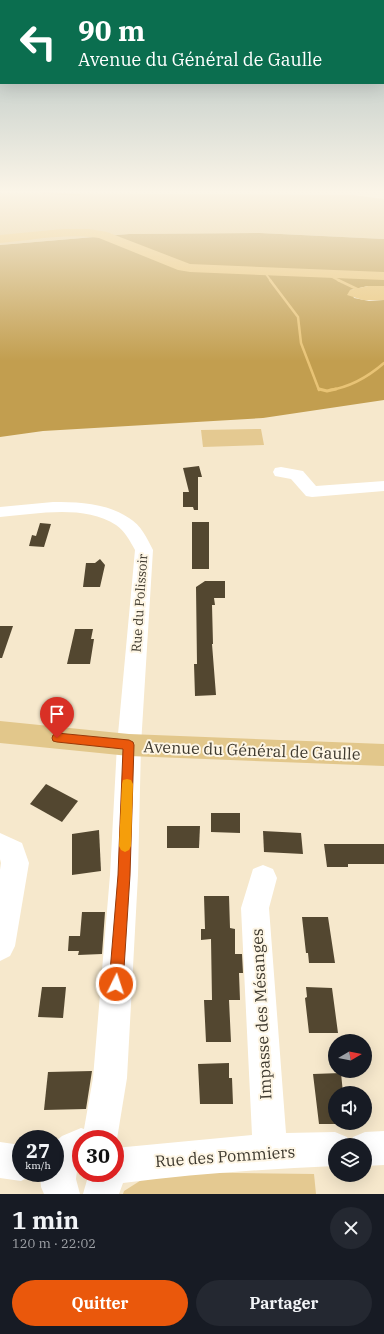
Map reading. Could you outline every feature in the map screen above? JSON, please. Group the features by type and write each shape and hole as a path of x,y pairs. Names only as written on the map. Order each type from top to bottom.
{"main road":[{"name":"Avenue du Général de Gaulle","path":"0,732 129,745 384,756"}],"street":[{"path":"281,472 297,475 312,492 384,486"},
{"name":"Rue du Polissoir","path":"0,512 69,507 96,510 112,515 126,524 135,533 144,550 129,745 124,875 110,1070 101,1130"},
{"path":"0,846 12,852 15,863 0,946"},
{"name":"Impasse des Mésanges","path":"263,878 255,908 270,1151"},
{"path":"372,1149 384,1148"},
{"name":"Rue des Pommiers","path":"124,1165 270,1151 328,1149"},
{"path":"0,1160 12,1161"},
{"path":"100,1194 106,1182"}],"shaded area":[{"path":"0,249 384,249 384,286 368,286 350,290 354,298 369,301 384,300 384,400 263,418 43,431 0,437"},
{"path":"368,286 384,286 384,300 363,300 347,295 350,290"},
{"path":"261,429 264,445 203,447 201,430"},
{"path":"154,1172 314,1174 316,1194 123,1194 124,1191"}],"building":[{"path":"199,466 202,477 198,477 198,510 194,510 193,507 183,507 183,492 189,492 183,468"},
{"path":"192,522 209,522 209,569 192,569"},
{"path":"40,523 51,524 44,547 29,546 32,535 36,536"},
{"path":"100,559 105,565 100,587 83,587 86,563 95,563"},
{"path":"205,581 225,581 225,598 214,598 215,605 212,605 212,644 216,695 195,696 194,664 197,664 196,587"},
{"path":"0,626 13,626 2,658 0,658"},
{"path":"75,629 93,629 91,639 94,639 90,664 67,664"},
{"path":"46,784 78,801 62,822 30,804"},
{"path":"211,813 240,813 240,833 211,832"},
{"path":"167,826 200,826 199,848 167,848"},
{"path":"99,830 101,871 72,875 72,834"},
{"path":"263,831 301,833 303,854 264,852"},
{"path":"324,844 384,844 384,864 348,864 348,867 327,867"},
{"path":"204,896 229,896 230,928 235,929 235,954 242,954 243,973 239,973 240,1000 229,1000 231,1042 206,1042 204,1000 212,1000 211,939 201,940 201,929 205,929"},
{"path":"82,912 105,912 102,954 78,955 79,951 68,951 69,936 80,936"},
{"path":"302,917 328,917 335,963 309,963 308,953 306,953"},
{"path":"42,987 66,987 63,1018 38,1017"},
{"path":"306,987 332,988 338,1033 309,1033 305,998 307,997"},
{"path":"229,1063 229,1078 232,1078 233,1104 200,1104 198,1064"},
{"path":"92,1071 86,1109 44,1110 48,1072"},
{"path":"328,1073 328,1078 342,1078 342,1086 328,1086 328,1124 319,1124 313,1074"}],"waterway":[{"path":"137,249 183,267 196,269 237,269 384,276"},
{"path":"263,270 271,281"},
{"path":"325,273 339,281"},
{"path":"270,280 298,317 301,343 319,390"},
{"path":"339,281 359,290"},
{"path":"334,389 359,380 384,363"},
{"path":"319,389 327,391 334,389"},
{"path":"330,390 334,389"}],"slow traffic":[{"path":"125,846 127,784"}],"route":[{"path":"57,738 129,745 124,875 116,984"}]}
